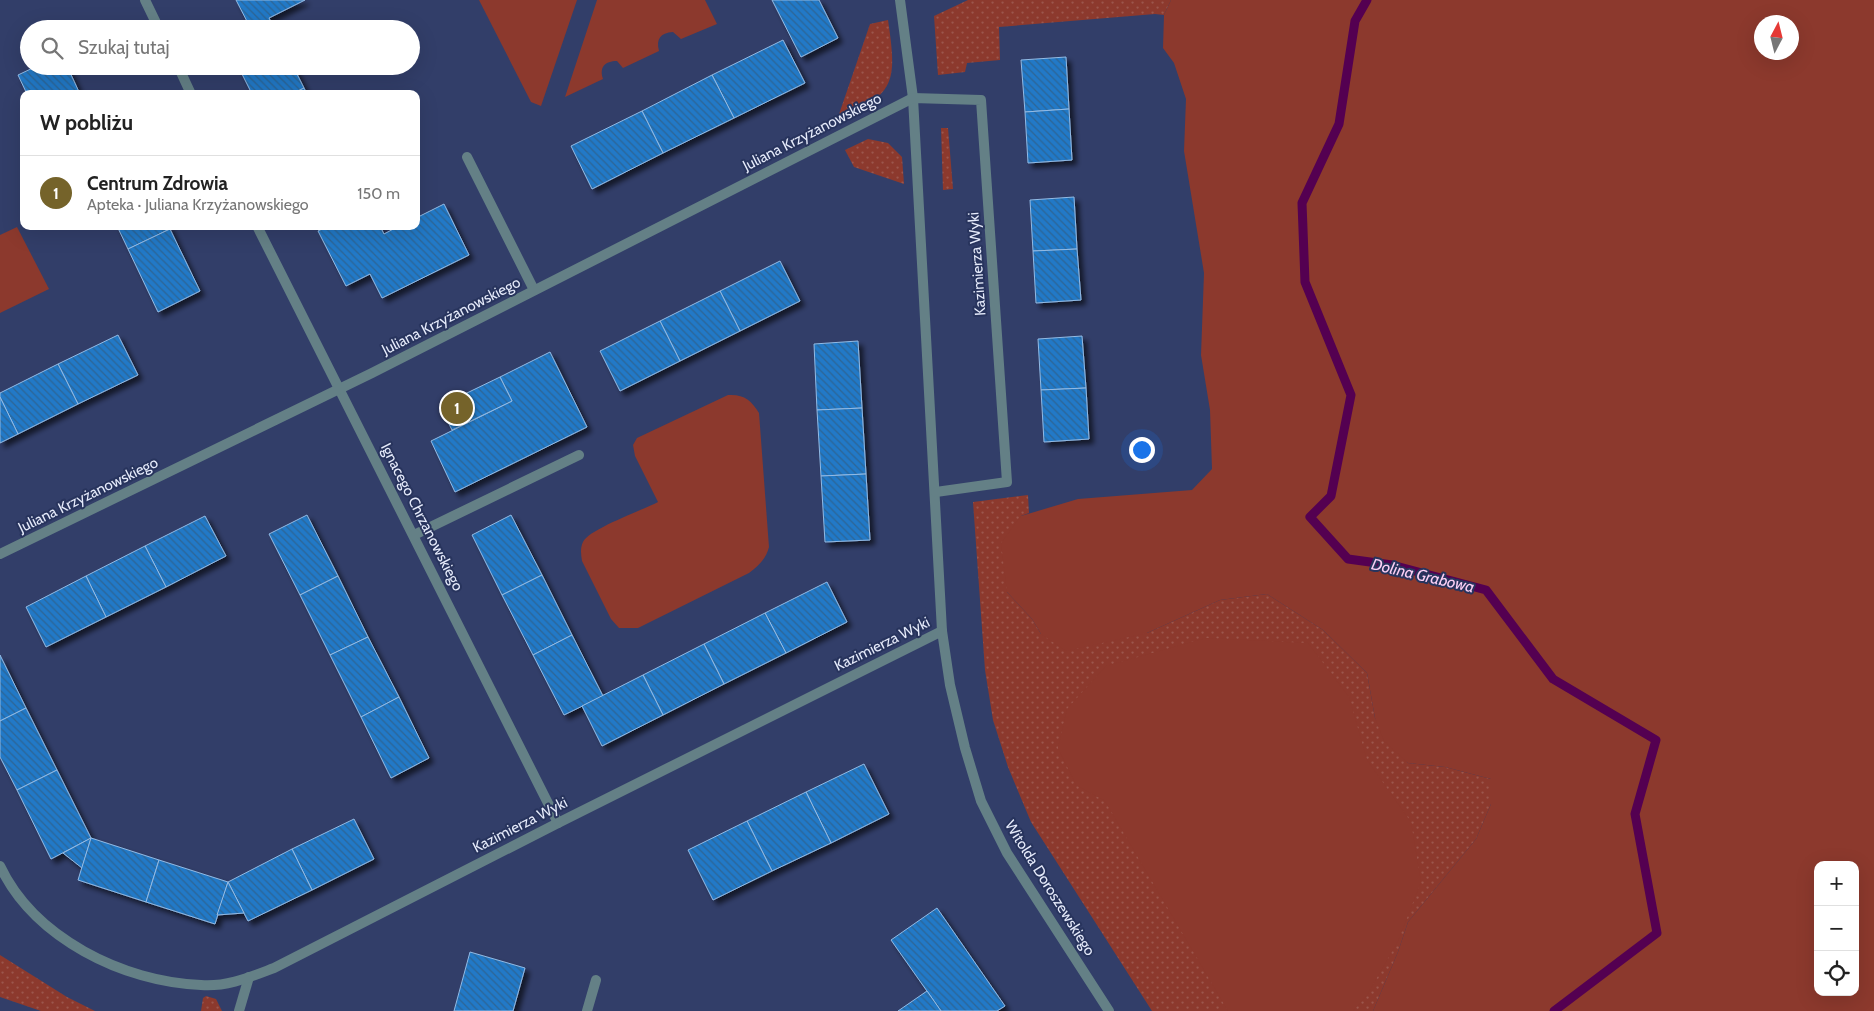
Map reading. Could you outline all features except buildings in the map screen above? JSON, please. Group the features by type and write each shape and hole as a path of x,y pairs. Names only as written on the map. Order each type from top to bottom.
{"street":[{"path":"145,0 155,20"},
{"name":"Kazimierza Wyki","path":"0,866 5,876 26,904 51,929 78,949 105,962 157,978 202,986 238,982 274,968 942,630 936,492 913,98 900,0"},
{"path":"182,75 190,90"},
{"name":"Kazimierza Wyki","path":"913,98 981,100 1007,482 936,492"},
{"name":"Juliana Krzyżanowskiego","path":"0,554 339,389 913,98"},
{"path":"467,157 534,290"},
{"name":"Ignacego Chrzanowskiego","path":"259,230 558,823"},
{"path":"414,535 579,455"},
{"name":"Witolda Doroszewskiego","path":"942,630 950,684 964,745 981,802 1007,853 1109,1011"},
{"path":"239,1011 249,977"},
{"path":"587,1011 596,980"}],"shaded area":[{"path":"479,0 577,0 541,106 531,102"},
{"path":"597,0 705,0 717,24 681,39 673,32 662,35 658,43 659,51 623,68 617,61 609,62 603,68 603,79 565,97"},
{"path":"968,0 1171,0 1164,15 1155,14 999,27 1000,60 967,63 965,72 938,75 934,16"},
{"path":"1171,0 1874,0 1874,1011 1373,1011 1398,952 1408,922 1476,839 1491,804 1491,779 1445,767 1408,763 1384,741 1375,718 1367,673 1323,630 1267,594 1220,600 1147,633 1066,651 1041,634 1032,619 1007,592 1001,543 1021,516 1078,499 1192,490 1212,469 1210,410 1201,355 1204,273 1184,151 1186,99 1174,63 1163,48 1164,15"},
{"path":"888,20 892,58 888,84 871,102 837,120 870,24"},
{"path":"941,128 948,128 953,189 943,190"},
{"path":"868,139 888,143 902,157 904,184 854,167 845,150"},
{"path":"17,227 49,289 0,313 0,235"},
{"path":"728,395 743,397 759,413 769,547 766,555 749,573 638,628 619,628 611,619 582,561 581,549 583,542 595,531 658,502 635,456 633,445 637,438"},
{"path":"1028,495 1029,513 1021,516 1007,592 1032,619 1041,634 1147,633 1220,600 1267,594 1323,630 1367,673 1375,718 1408,763 1445,767 1491,779 1491,804 1476,839 1408,922 1398,952 1373,1011 1152,1011 1031,822 1008,767 993,720 985,670 973,502"},
{"path":"1206,638 1308,643 1349,697 1367,760 1411,822 1421,882 1398,941 1367,995 1353,1011 1228,1011 1105,801 1076,785 1058,748 1067,709 1106,666"},
{"path":"0,955 67,997 95,1011 41,1011 0,997"},
{"path":"206,996 216,999 222,1011 201,1011 203,998"}],"waterway":[{"name":"Dolina Grabowa","path":"1367,0 1355,21 1339,124 1302,203 1305,282 1351,395 1331,496 1310,517 1348,559 1392,565 1486,590 1553,679 1656,740 1635,814 1657,933 1554,1011"}],"place":[{"name":"Centrum Zdrowia","path":"457,408"}]}
